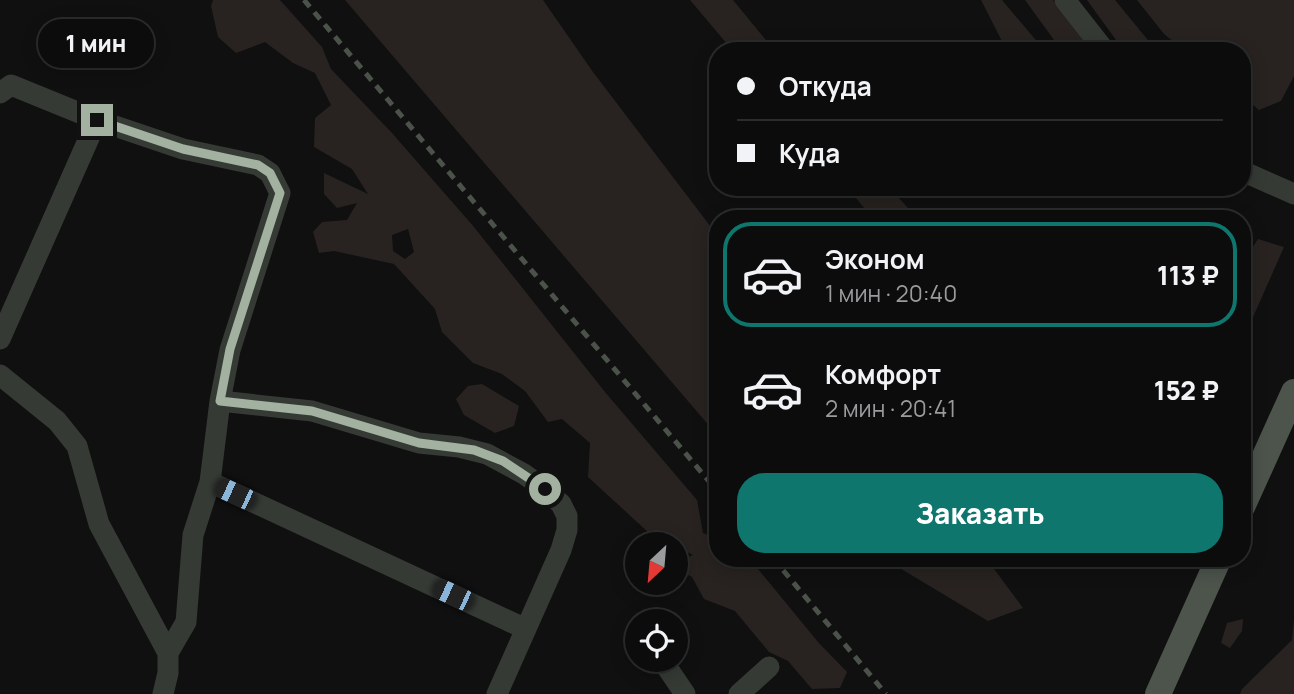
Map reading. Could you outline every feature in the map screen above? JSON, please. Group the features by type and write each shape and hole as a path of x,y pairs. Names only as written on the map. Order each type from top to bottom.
{"main road":[{"path":"1251,487 1294,392"},
{"path":"1158,694 1215,567"}],"lane":[{"path":"1065,0 1098,42"},
{"path":"0,93 11,85 97,120 183,149 258,165 270,173 277,183 280,193 230,349 220,401 210,482 193,536 186,622 168,653"},
{"path":"0,339 97,120"},
{"path":"1251,175 1294,194"},
{"path":"0,375 57,421 77,446 99,524 168,653 168,673 163,694"},
{"path":"220,401 312,411 419,443 474,450 503,461 545,489 561,504 566,516 567,530 561,550 496,694"},
{"path":"210,482 526,629"},
{"path":"739,694 769,667"},
{"path":"670,672 685,694"}],"shaded area":[{"path":"213,0 280,0 322,47 331,69 392,133 474,227 605,392 697,500 703,533 709,535 709,567 756,567 818,642 847,672 840,688 812,689 788,661 769,652 735,611 704,599 692,577 688,575 688,558 693,555 688,552 688,532 648,532 588,477 590,443 562,419 548,422 525,391 502,374 473,363 442,332 435,309 394,264 334,251 319,253 313,232 322,222 347,220 357,203 337,208 324,194 324,173 368,194 352,169 314,147 315,118 331,105 315,73 293,63 265,42 236,53 218,37 211,6","holes":["408,229 414,252 405,259 393,251 392,235"]},
{"path":"345,0 543,0 593,72 709,224 709,426"},
{"path":"690,0 733,0 768,42 725,42"},
{"path":"981,0 1002,0 1037,42 1002,42"},
{"path":"1025,0 1053,0 1087,42 1055,42"},
{"path":"1087,0 1115,0 1150,42 1117,42"},
{"path":"1137,0 1294,0 1294,76 1281,101 1259,110 1251,104 1251,42 1174,42 1164,34"},
{"path":"854,196 897,196 910,210 866,210"},
{"path":"1258,239 1284,247 1251,322 1251,250"},
{"path":"482,384 519,406 514,426 495,433 464,415 456,399 468,386"},
{"path":"898,567 993,567 1023,608 988,621"},
{"path":"1243,619 1242,631 1230,648 1221,643 1227,623"},
{"path":"1294,620 1294,694 1240,694 1292,640"}],"railway":[{"path":"304,0 709,481"},
{"path":"780,567 886,694"}],"route":[{"path":"97,120 183,149 258,165 270,173 277,183 280,193 230,349 220,401 312,411 419,443 474,450 503,461 545,489"}]}
